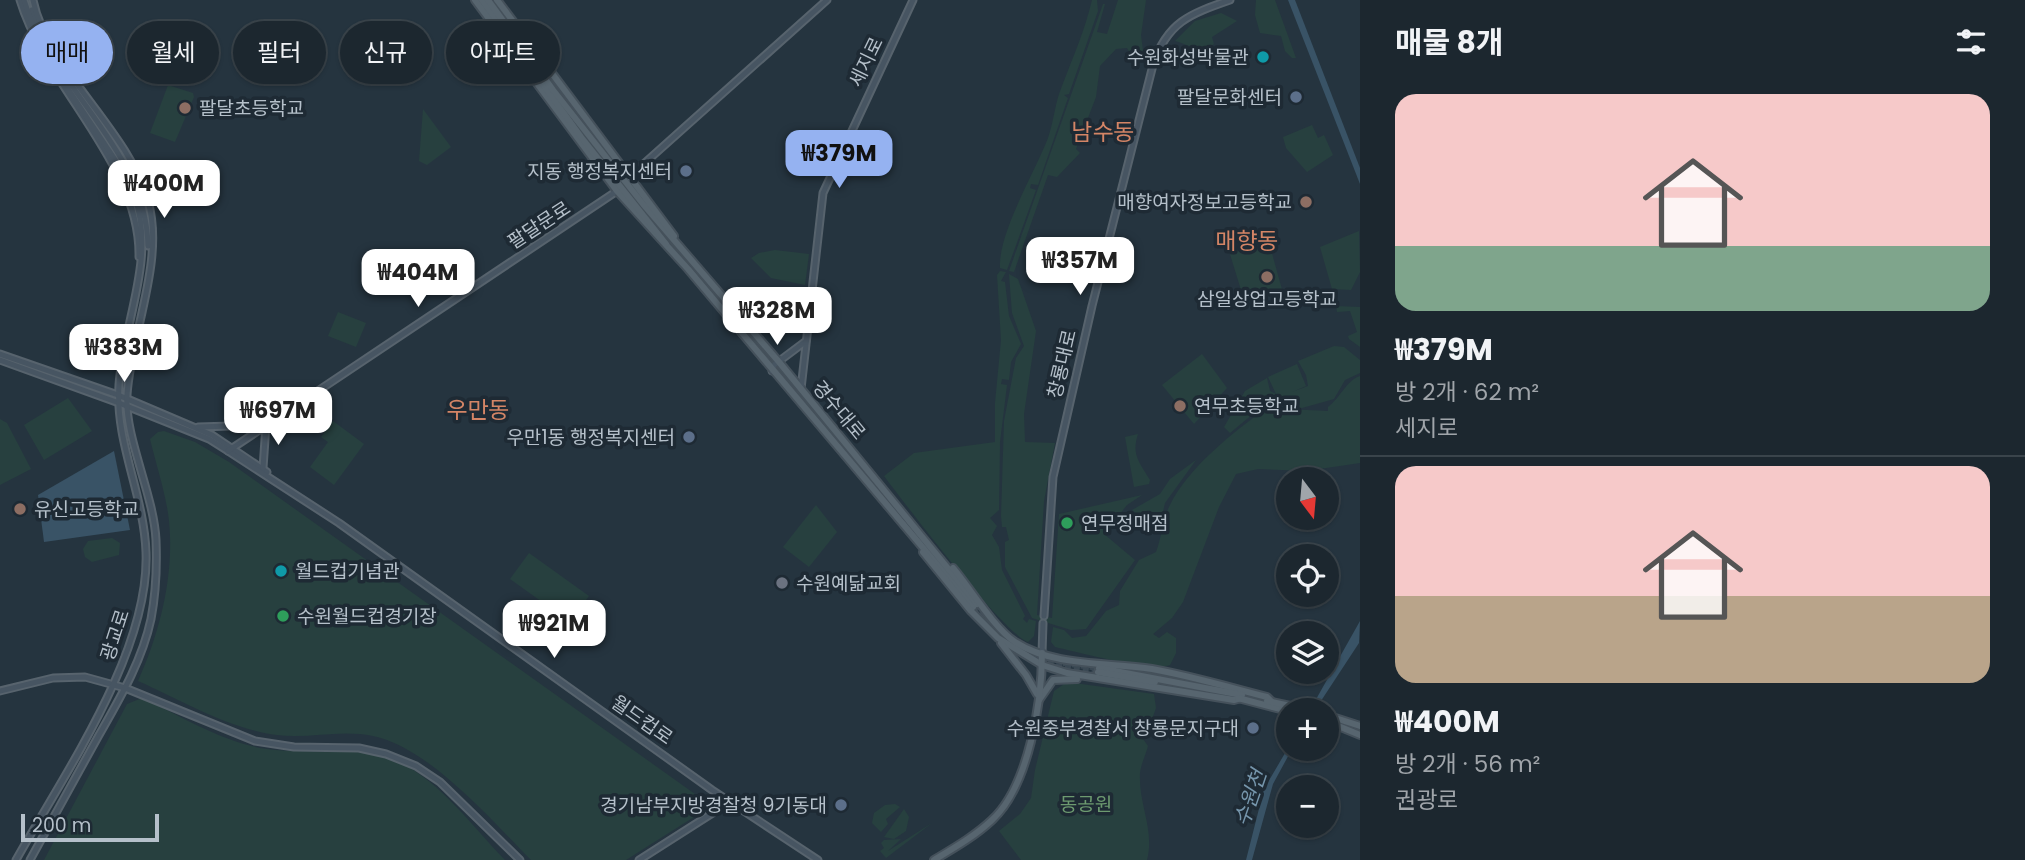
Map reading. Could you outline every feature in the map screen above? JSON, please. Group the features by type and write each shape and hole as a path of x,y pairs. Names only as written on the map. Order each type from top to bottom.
{"main road":[{"name":"경수대로","path":"475,0 617,191 667,245 772,372 977,607"},
{"path":"482,0 582,137 641,205"},
{"path":"488,0 641,205"},
{"name":"경수대로","path":"496,0 629,177 671,228 675,238"},
{"name":"경수대로","path":"641,205 667,245"},
{"name":"경수대로","path":"641,205 675,238 897,503 977,607"},
{"path":"977,607 1024,672 1037,699 1049,684 1059,678 1098,673 1234,701 1241,698 1276,708"},
{"path":"977,607 1009,637 1042,653 1191,677 1267,697 1271,701"},
{"path":"998,638 1042,665 1276,702"},
{"name":"창룡대로","path":"934,860 992,821 1007,803 1020,778 1037,699 1042,653"},
{"path":"1339,719 1360,726"},
{"path":"1339,727 1360,735"}],"street":[{"path":"27,0 47,45 121,158 139,201 148,247 144,291"},
{"path":"27,0 35,42 130,198 139,238 138,279"},
{"path":"27,0 48,38 138,175 148,201 152,236 150,271 144,291"},
{"path":"629,177 827,0"},
{"name":"세지로","path":"801,389 823,194 912,0"},
{"name":"창룡대로","path":"1042,653 1053,477 1092,306 1153,65 1160,44 1175,25 1203,9 1230,0"},
{"name":"팔달문로","path":"231,449 617,191"},
{"path":"138,279 143,234 139,201"},
{"name":"광교로","path":"16,860 112,687 140,610 146,553 118,396 122,351 138,279"},
{"name":"광교로","path":"30,860 125,688 147,633 156,569 152,514 126,399 129,365 144,291"},
{"path":"772,372 779,362 806,341"},
{"name":"월드컵로","path":"0,354 126,399 192,427 263,468 277,482"},
{"name":"월드컵로","path":"0,360 119,403 231,449 730,802 818,860"},
{"path":"192,427 266,425 263,468"},
{"path":"0,691 67,676 85,677 112,687 125,688 255,741 293,747 359,748 404,761 449,788 520,860"},
{"path":"639,860 730,802"}],"green space":[{"path":"1092,0 1097,0 1098,11 1069,94 1064,95 1068,98 1038,185 1031,184 1030,188 1036,190 1007,270 1000,268 1001,254 1011,220 1048,138 1060,92"},
{"path":"1118,0 1146,0 1141,35 1143,51 1135,61 1127,48 1116,49 1100,66 1096,97 1076,149 1080,153 1057,177 1048,175 1014,272 1009,271 1103,4 1097,32 1107,34"},
{"path":"1256,0 1275,0 1296,58 1292,58 1285,51 1281,36 1260,33 1255,15"},
{"path":"1221,13 1237,21 1212,37 1214,44 1195,48 1175,41 1195,21"},
{"path":"168,85 193,93 194,97 175,142 150,133"},
{"path":"423,109 451,147 427,165 419,161"},
{"path":"1312,125 1318,138 1324,135 1333,155 1307,172 1286,148 1283,137"},
{"path":"1359,231 1360,272 1351,290 1332,289 1320,247"},
{"path":"1268,239 1283,293 1245,303 1229,251"},
{"path":"775,250 809,254 805,285 771,278 751,258 759,253"},
{"path":"1000,271 1006,272 1001,281 1005,282 1009,316 1021,344 1011,362 1009,380 1002,379 1001,384 1007,385 1000,442 999,510 990,518 997,526 992,535 999,547 1002,570 1025,616 1023,619 1027,623 1029,619 1036,621 1034,636 1028,642 998,617 977,593 884,476 914,453 995,442 995,403 1001,340 997,275"},
{"path":"1009,274 1018,279 1036,331 1024,414 1025,442 1055,443 1044,501 1037,615 1052,618 1059,514 1142,495 1127,505 1104,534 1135,560 1086,629 1071,630 1032,618 1005,567 1005,542 1009,540 1006,527 1002,527 1001,516 1004,421 1016,358 1024,346 1012,313"},
{"path":"1336,306 1360,307 1360,347 1348,336 1357,332 1350,311 1337,312"},
{"path":"338,312 366,323 356,347 328,336"},
{"path":"1334,346 1344,347 1360,360 1360,373 1345,380 1334,399 1302,408 1265,404 1230,433 1224,427 1245,391 1267,378 1270,391 1276,394 1268,377 1297,364 1306,386 1292,392 1308,386 1306,375 1298,361"},
{"path":"1202,354 1227,388 1194,424 1162,385"},
{"path":"1360,376 1360,463 1333,467 1276,467 1276,470 1258,469 1236,474 1219,507 1183,602 1172,618 1153,634 1159,638 1167,632 1176,638 1176,653 1170,665 1131,664 1055,647 1051,642 1053,627 1064,630 1072,638 1086,636 1106,611 1119,605 1120,591 1139,560 1156,552 1167,511 1178,491 1199,465 1226,439 1267,408 1328,411 1328,407"},
{"path":"68,398 92,431 44,460 24,425"},
{"path":"0,419 7,423 31,469 0,485"},
{"path":"333,421 364,444 334,485 310,467 328,442 321,437"},
{"path":"164,431 195,442 229,462 702,799 705,810 626,860 531,860 458,788 416,755 395,743 361,734 289,736 259,732 206,713 138,681 154,641 168,577 168,513 150,439 158,432"},
{"path":"1138,434 1136,453 1150,480 1149,484 1134,487 1125,437"},
{"path":"1196,460 1165,503 1158,533 1132,510 1160,494 1170,479"},
{"path":"816,505 837,532 809,567 783,547"},
{"path":"112,538 120,543 119,555 92,562 85,557 83,549 88,541"},
{"path":"529,553 589,596 570,622 510,579"},
{"name":"동공원","path":"1067,682 1154,694 1156,708 1150,725 1143,726 1137,722 1133,725 1148,746 1140,773 1149,838 1147,860 1021,860 999,831 1020,814 1031,798 1054,691"},
{"path":"142,698 207,730 259,748 291,751 367,751 396,760 441,792 505,860 44,860 127,704"},
{"path":"895,804 900,807 886,819 888,824 881,832 872,823 874,813 885,805"},
{"path":"904,809 909,817 906,831 894,839 884,837"},
{"path":"932,823 886,858 880,851 884,848 881,843 884,840 901,839 888,851"}],"water":[{"path":"1288,0 1295,0 1360,168 1360,184"},
{"path":"114,451 130,530 44,542 38,495"},
{"path":"1360,621 1359,643 1339,673 1339,658"},
{"path":"1325,684 1332,684 1323,698 1317,698"},
{"path":"1280,761 1285,761 1276,775 1252,860 1246,860 1264,789"}],"tunnel":[{"path":"973,607 995,631"},
{"path":"1039,660 1055,666 1098,672"},
{"path":"1063,663 1099,668"}],"place":[{"name":"수원화성박물관","path":"1263,57"},
{"name":"팔달문화센터","path":"1296,97"},
{"name":"팔달초등학교","path":"185,108"},
{"name":"지동 행정복지센터","path":"686,171"},
{"name":"매향여자정보고등학교","path":"1306,202"},
{"name":"삼일상업고등학교","path":"1267,277"},
{"name":"연무초등학교","path":"1180,406"},
{"name":"우만1동 행정복지센터","path":"689,437"},
{"name":"유신고등학교","path":"20,509"},
{"name":"연무정매점","path":"1067,523"},
{"name":"월드컵기념관","path":"281,571"},
{"name":"수원예닮교회","path":"782,583"},
{"name":"수원월드컵경기장","path":"283,616"},
{"name":"수원중부경찰서 창룡문지구대","path":"1253,728"},
{"name":"경기남부지방경찰청 9기동대","path":"841,805"}],"district":[{"name":"남수동","path":"1103,132"},
{"name":"매향동","path":"1247,241"},
{"name":"우만동","path":"478,410"}],"water label":[{"name":"수원천","path":"1250,798"}]}
